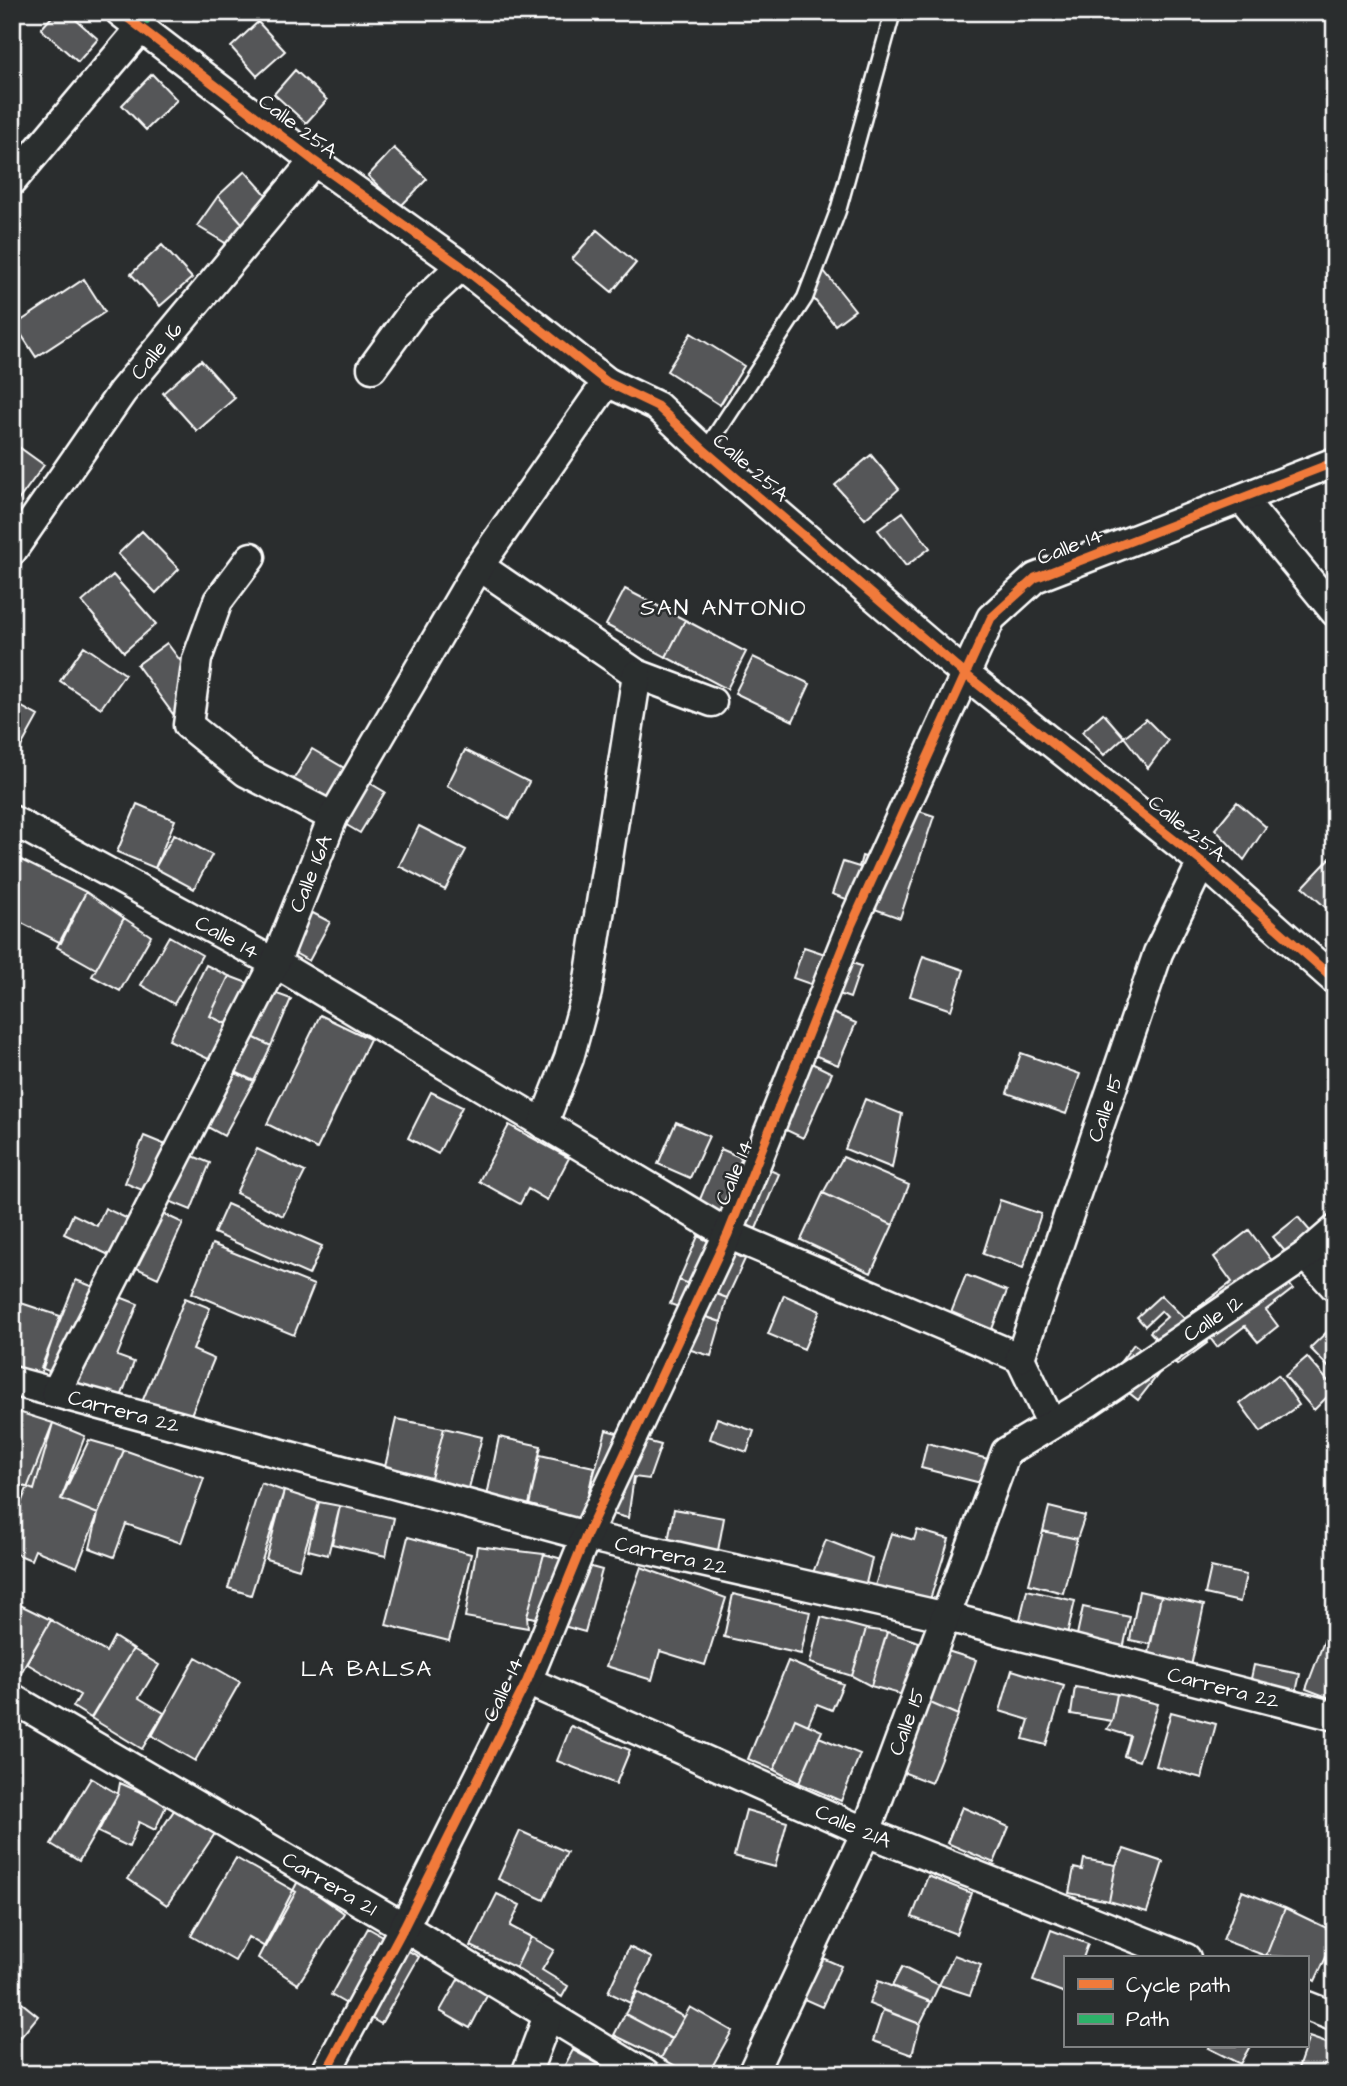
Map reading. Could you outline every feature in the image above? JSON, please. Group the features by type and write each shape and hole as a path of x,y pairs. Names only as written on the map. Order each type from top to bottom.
{"street":[{"name":"Calle 25A","path":"130,21 314,161 461,266 607,382 657,406 705,451 965,674 1202,862 1335,980"},
{"path":"12,181 130,21"},
{"name":"Calle 16","path":"12,551 122,392 314,161"},
{"path":"372,369 415,309 461,266"},
{"name":"Calle 16A","path":"56,1392 275,963 333,817 479,566 607,382"},
{"name":"Calle 14","path":"325,2074 404,1927 527,1681 586,1536 728,1234 851,926 991,618 1035,578 1335,462"},
{"path":"1242,499 1335,612"},
{"path":"251,557 218,601 197,659 188,725 246,772 333,817"},
{"path":"479,566 637,674 712,702"},
{"path":"543,1124 569,1058 587,992 637,674"},
{"name":"Calle 14","path":"12,820 275,963 728,1234 1020,1358"},
{"name":"Calle 15","path":"1020,1358 1158,953 1202,862"},
{"name":"Calle 12","path":"1088,1402 1306,1255 1335,1230"},
{"path":"1306,1255 1335,1287"},
{"path":"1020,1358 1051,1423"},
{"name":"Carrera 22","path":"12,1381 586,1536 947,1617 1335,1716"},
{"name":"Calle 15","path":"752,2074 866,1832 1006,1452 1088,1402"},
{"name":"Calle 21A","path":"527,1681 866,1832 1181,1956"},
{"name":"Carrera 21","path":"12,1698 404,1927 645,2074"},
{"path":"1308,2006 1335,2017"},
{"path":"526,2074 548,2016"}],"lane":[{"path":"705,451 805,299 838,211 893,12"}],"building":[{"path":"56,12 67,12 98,39 78,62 41,29"},
{"path":"258,22 285,51 257,76 231,47"},
{"path":"295,70 327,100 306,123 274,94"},
{"path":"152,74 177,100 146,130 122,105"},
{"path":"394,148 427,179 400,207 368,176"},
{"path":"245,171 270,199 243,224 218,196"},
{"path":"218,196 243,224 227,244 197,226"},
{"path":"597,230 636,263 612,292 572,259"},
{"path":"162,245 192,278 160,306 131,274"},
{"path":"820,266 855,310 835,325 800,282"},
{"path":"84,279 105,312 36,357 15,325"},
{"path":"691,333 744,366 720,405 667,371"},
{"path":"201,360 235,398 197,431 163,393"},
{"path":"12,442 44,465 12,509"},
{"path":"871,455 899,489 865,519 835,485"},
{"path":"903,512 930,548 906,566 878,530"},
{"path":"142,531 179,569 156,593 118,554"},
{"path":"113,575 156,624 124,652 82,602"},
{"path":"625,589 685,620 666,657 606,625"},
{"path":"685,620 746,652 727,689 666,657"},
{"path":"167,643 203,691 173,714 137,665"},
{"path":"84,646 125,674 101,708 60,681"},
{"path":"753,657 810,684 793,721 735,693"},
{"path":"12,703 38,716 12,763"},
{"path":"1103,713 1124,737 1104,755 1082,732"},
{"path":"1146,719 1168,741 1148,768 1124,737"},
{"path":"312,749 385,792 360,833 287,790"},
{"path":"465,750 529,782 510,819 447,786"},
{"path":"1237,802 1266,827 1244,860 1215,829"},
{"path":"137,804 175,820 155,868 117,852"},
{"path":"910,808 934,816 900,918 832,894 843,862 859,867 862,856 876,860"},
{"path":"419,826 466,850 445,890 399,866"},
{"path":"174,834 212,855 194,889 155,868"},
{"path":"1335,853 1335,916 1303,887"},
{"path":"17,858 86,892 61,943 12,918 12,867"},
{"path":"86,892 124,918 96,969 57,947"},
{"path":"288,900 330,922 309,961 268,938"},
{"path":"124,918 151,936 120,991 92,976"},
{"path":"169,936 202,955 174,1004 141,985"},
{"path":"804,947 861,966 850,998 793,978"},
{"path":"923,956 964,970 951,1010 910,996"},
{"path":"206,965 229,976 210,1016 271,1046 254,1081 169,1040"},
{"path":"229,976 258,987 239,1030 210,1016"},
{"path":"258,987 291,999 271,1046 239,1030"},
{"path":"826,1010 856,1023 838,1065 807,1052"},
{"path":"320,1015 370,1039 317,1149 267,1124"},
{"path":"1021,1053 1080,1074 1066,1114 1007,1093"},
{"path":"793,1054 832,1073 803,1138 763,1119"},
{"path":"219,1066 254,1081 224,1136 191,1118"},
{"path":"431,1092 462,1107 438,1154 408,1138"},
{"path":"865,1099 902,1114 892,1168 845,1149"},
{"path":"676,1122 709,1136 690,1178 658,1164"},
{"path":"509,1125 569,1158 547,1200 528,1189 520,1204 479,1181"},
{"path":"144,1136 210,1163 191,1210 125,1183"},
{"path":"257,1149 305,1172 283,1216 236,1193"},
{"path":"721,1149 779,1174 756,1229 698,1204"},
{"path":"843,1157 909,1185 893,1225 823,1193"},
{"path":"823,1193 893,1225 871,1273 801,1240"},
{"path":"1000,1200 1041,1214 1023,1268 983,1254"},
{"path":"138,1202 183,1223 158,1278 64,1234 73,1214 97,1226 105,1208 130,1220"},
{"path":"227,1204 322,1246 309,1275 214,1233"},
{"path":"1298,1217 1330,1254 1304,1275 1273,1237"},
{"path":"1249,1230 1293,1289 1266,1310 1278,1326 1258,1342 1245,1326 1217,1347 1191,1313 1232,1282 1214,1257"},
{"path":"698,1236 745,1259 727,1298 679,1280"},
{"path":"212,1244 314,1285 294,1335 192,1293"},
{"path":"966,1275 1007,1291 990,1334 949,1318"},
{"path":"76,1280 138,1304 117,1356 134,1362 120,1400 41,1368"},
{"path":"679,1280 727,1298 721,1322 670,1304"},
{"path":"784,1295 820,1311 804,1349 768,1334"},
{"path":"1161,1295 1185,1319 1160,1343 1150,1332 1167,1317 1161,1311 1145,1326 1137,1317"},
{"path":"185,1298 210,1308 193,1350 214,1359 188,1422 142,1402"},
{"path":"12,1300 60,1316 39,1380 12,1372"},
{"path":"682,1309 721,1322 711,1356 671,1344"},
{"path":"1193,1324 1207,1343 1177,1365 1163,1346"},
{"path":"1335,1324 1335,1374 1310,1348"},
{"path":"1134,1344 1164,1367 1138,1400 1109,1377"},
{"path":"1307,1357 1335,1389 1314,1410 1285,1376"},
{"path":"1278,1375 1299,1405 1261,1432 1240,1403"},
{"path":"12,1410 53,1423 34,1490 12,1482"},
{"path":"717,1418 754,1431 747,1452 710,1439"},
{"path":"396,1419 444,1428 430,1482 384,1471"},
{"path":"53,1423 85,1436 61,1499 98,1514 77,1567 35,1550 31,1560 12,1552 12,1526"},
{"path":"444,1428 482,1437 468,1492 430,1482"},
{"path":"606,1430 661,1445 649,1479 634,1477 628,1518 585,1507"},
{"path":"499,1437 541,1446 528,1510 486,1501"},
{"path":"89,1440 124,1450 98,1514 61,1499"},
{"path":"927,1443 988,1459 981,1483 921,1468"},
{"path":"124,1450 204,1478 181,1543 126,1524 114,1557 90,1548 98,1514"},
{"path":"540,1455 594,1467 581,1529 528,1510"},
{"path":"261,1483 284,1491 251,1595 228,1588"},
{"path":"284,1491 319,1502 299,1569 266,1559"},
{"path":"319,1502 340,1506 328,1555 308,1550"},
{"path":"340,1506 394,1518 386,1556 332,1544"},
{"path":"1049,1507 1085,1516 1077,1539 1043,1531"},
{"path":"674,1509 724,1518 717,1556 667,1547"},
{"path":"917,1530 949,1539 928,1606 874,1589 891,1533 914,1540"},
{"path":"1043,1531 1077,1539 1063,1593 1029,1584"},
{"path":"408,1537 471,1554 449,1641 386,1625"},
{"path":"826,1540 872,1558 863,1596 810,1580"},
{"path":"477,1546 544,1554 527,1616 528,1628 465,1617"},
{"path":"544,1554 602,1570 585,1632 527,1616"},
{"path":"641,1567 726,1598 705,1665 660,1651 652,1680 606,1666"},
{"path":"1211,1567 1246,1575 1240,1602 1205,1594"},
{"path":"1027,1590 1075,1601 1065,1643 1017,1632"},
{"path":"1139,1591 1161,1596 1150,1644 1130,1640"},
{"path":"733,1594 810,1612 801,1654 724,1637"},
{"path":"1161,1596 1204,1605 1190,1671 1145,1672"},
{"path":"12,1601 51,1620 18,1678 12,1674"},
{"path":"1083,1607 1130,1617 1122,1654 1075,1644"},
{"path":"821,1617 866,1629 852,1676 810,1663"},
{"path":"51,1620 106,1652 114,1637 133,1649 91,1718 73,1707 80,1695 26,1663"},
{"path":"866,1629 887,1632 871,1686 852,1676"},
{"path":"887,1632 976,1660 958,1715 928,1702 871,1686"},
{"path":"1326,1636 1335,1640 1335,1700 1306,1689"},
{"path":"133,1649 159,1665 139,1698 164,1713 142,1749 91,1718"},
{"path":"196,1657 240,1682 195,1761 152,1736"},
{"path":"788,1661 843,1684 832,1710 817,1704 808,1725 795,1719 774,1770 748,1759"},
{"path":"1254,1665 1300,1674 1294,1701 1248,1692"},
{"path":"1012,1670 1064,1686 1046,1745 1023,1739 1029,1720 1000,1711"},
{"path":"1075,1687 1117,1694 1112,1721 1071,1714"},
{"path":"1117,1694 1158,1704 1139,1761 1124,1756 1130,1736 1107,1729 1112,1721"},
{"path":"928,1702 958,1715 931,1783 900,1771"},
{"path":"1171,1712 1216,1724 1202,1778 1156,1766"},
{"path":"795,1719 822,1731 799,1783 774,1770"},
{"path":"571,1726 630,1750 616,1784 557,1761"},
{"path":"819,1737 860,1754 841,1801 799,1783"},
{"path":"91,1778 118,1794 79,1861 51,1844"},
{"path":"120,1783 167,1804 155,1830 139,1822 129,1847 98,1832 118,1794"},
{"path":"177,1806 216,1832 167,1905 128,1879"},
{"path":"962,1807 1009,1827 994,1863 947,1843"},
{"path":"746,1810 787,1822 775,1867 734,1856"},
{"path":"520,1831 567,1852 544,1900 498,1879"},
{"path":"1124,1849 1163,1862 1147,1912 1109,1901 1116,1865"},
{"path":"236,1858 296,1892 265,1947 248,1937 235,1961 191,1936"},
{"path":"1084,1859 1116,1865 1109,1901 1069,1893 1074,1868 1082,1870"},
{"path":"928,1876 971,1893 956,1934 912,1917"},
{"path":"298,1881 344,1913 298,1984 258,1958"},
{"path":"1242,1891 1285,1908 1266,1956 1223,1940"},
{"path":"497,1894 520,1905 510,1926 531,1937 516,1968 471,1946"},
{"path":"1285,1908 1335,1932 1335,1938 1315,1981 1308,1977 1308,1956 1266,1956"},
{"path":"368,1928 419,1957 381,2024 331,1995"},
{"path":"1051,1930 1088,1944 1084,1956 1064,1956 1064,1993 1033,1981"},
{"path":"531,1937 554,1950 542,1970 568,1986 562,1997 516,1968"},
{"path":"629,1947 652,1958 630,2003 608,1992"},
{"path":"804,1950 841,1966 822,2007 786,1991"},
{"path":"954,1955 981,1965 970,1995 939,1985"},
{"path":"902,1967 939,1985 931,2002 892,1986"},
{"path":"460,1976 489,1992 470,2028 440,2011"},
{"path":"878,1981 931,2002 920,2024 869,2004"},
{"path":"637,1992 684,2017 672,2039 625,2014"},
{"path":"12,1995 38,2016 12,2048"},
{"path":"690,2007 732,2031 708,2074 690,2074 661,2058"},
{"path":"883,2010 920,2024 912,2055 873,2041"},
{"path":"625,2014 672,2039 661,2058 614,2035"},
{"path":"1309,2037 1335,2046 1335,2074 1296,2074 1305,2048 1308,2048"},
{"path":"1208,2048 1249,2048 1240,2064"},
{"path":"573,2050 617,2074 560,2074"}],"marked path":[{"path":"140,29 153,12"}],"cycle path":[{"path":"120,12 314,161 461,266 607,382 657,406 705,451 965,674 1202,862 1335,980"},
{"path":"325,2074 404,1927 527,1681 586,1536 728,1234 851,926 991,618 1035,578 1335,462"}],"district":[{"name":"SAN ANTONIO","path":"724,607"},
{"name":"LA BALSA","path":"367,1668"}]}
